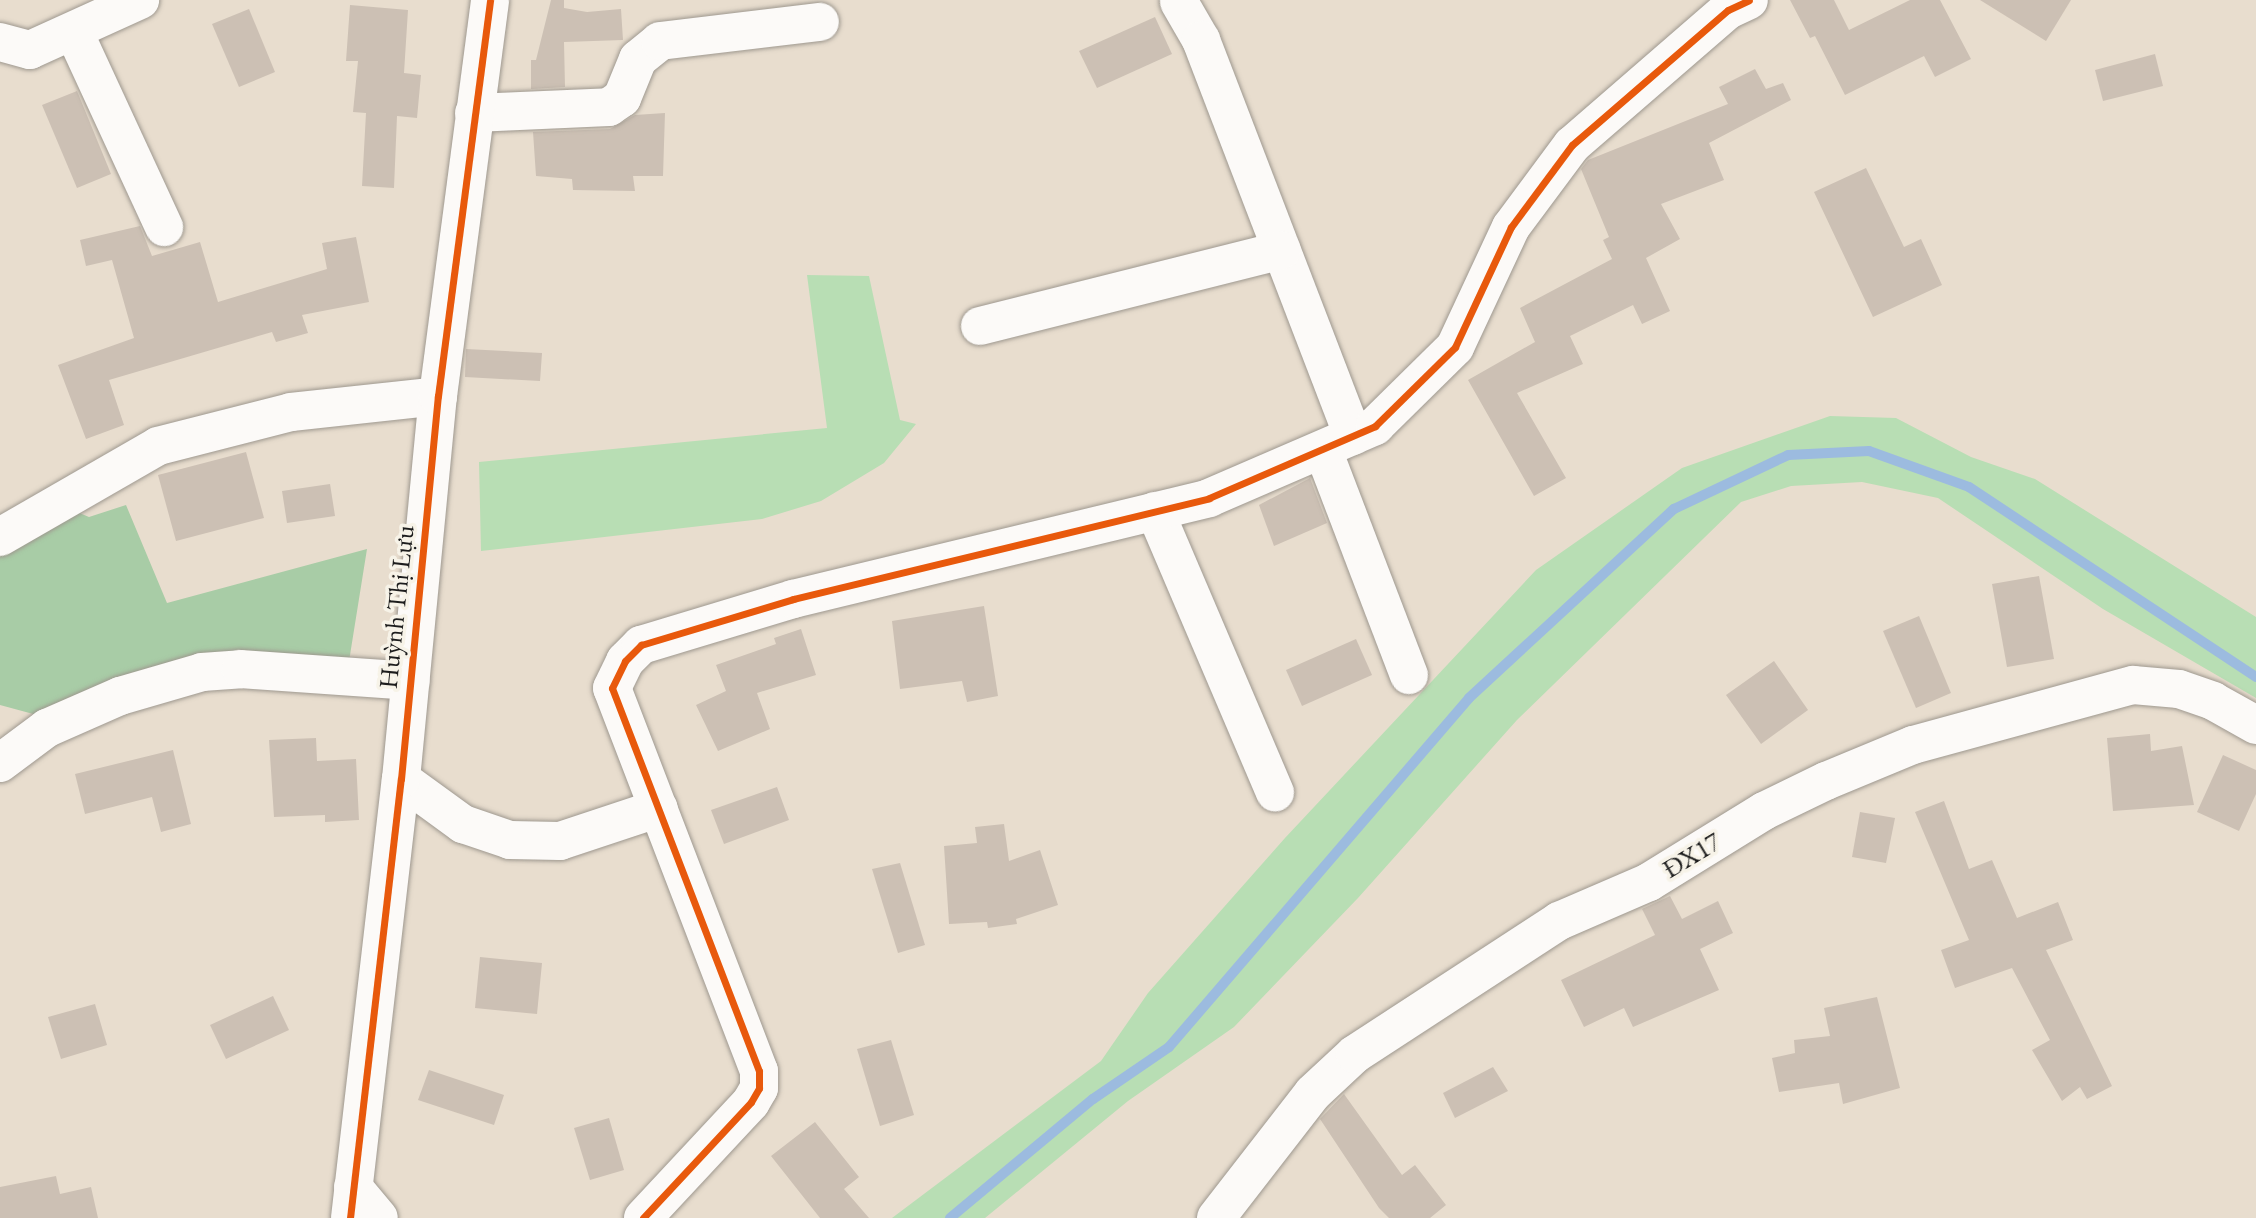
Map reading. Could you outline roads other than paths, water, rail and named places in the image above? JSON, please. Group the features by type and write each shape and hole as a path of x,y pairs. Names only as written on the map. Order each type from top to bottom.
{"street":[{"path":"0,42 30,50 140,0"},
{"name":"Huỳnh Thị Lựu","path":"351,1202 401,779 438,396 489,0"},
{"path":"643,1218 760,1088 759,1071 612,688 625,661 641,645 793,599 1209,498 1375,426 1455,347 1511,227 1572,145 1728,10 1749,0"},
{"path":"1179,2 1201,40 1282,250 1409,675"},
{"path":"474,113 609,107 622,98 638,59 660,41 820,22"},
{"path":"74,32 164,227"},
{"path":"979,326 1282,250"},
{"path":"0,537 158,446 291,412 438,396"},
{"path":"1155,511 1275,792"},
{"path":"0,763 47,728 120,696 202,672 241,669 411,681"},
{"name":"ĐX17","path":"1216,1218 1290,1120 1355,1054 1559,921 1648,882 1764,811 1826,781 1913,745 2133,685 2179,688 2256,725"},
{"path":"401,779 463,824 510,840 560,841 659,808"},
{"path":"351,1202 379,1218"}],"waterway":[{"path":"950,1218 1093,1099 1169,1047 1469,698 1674,509 1788,455 1869,451 1969,487 2256,677"}]}
